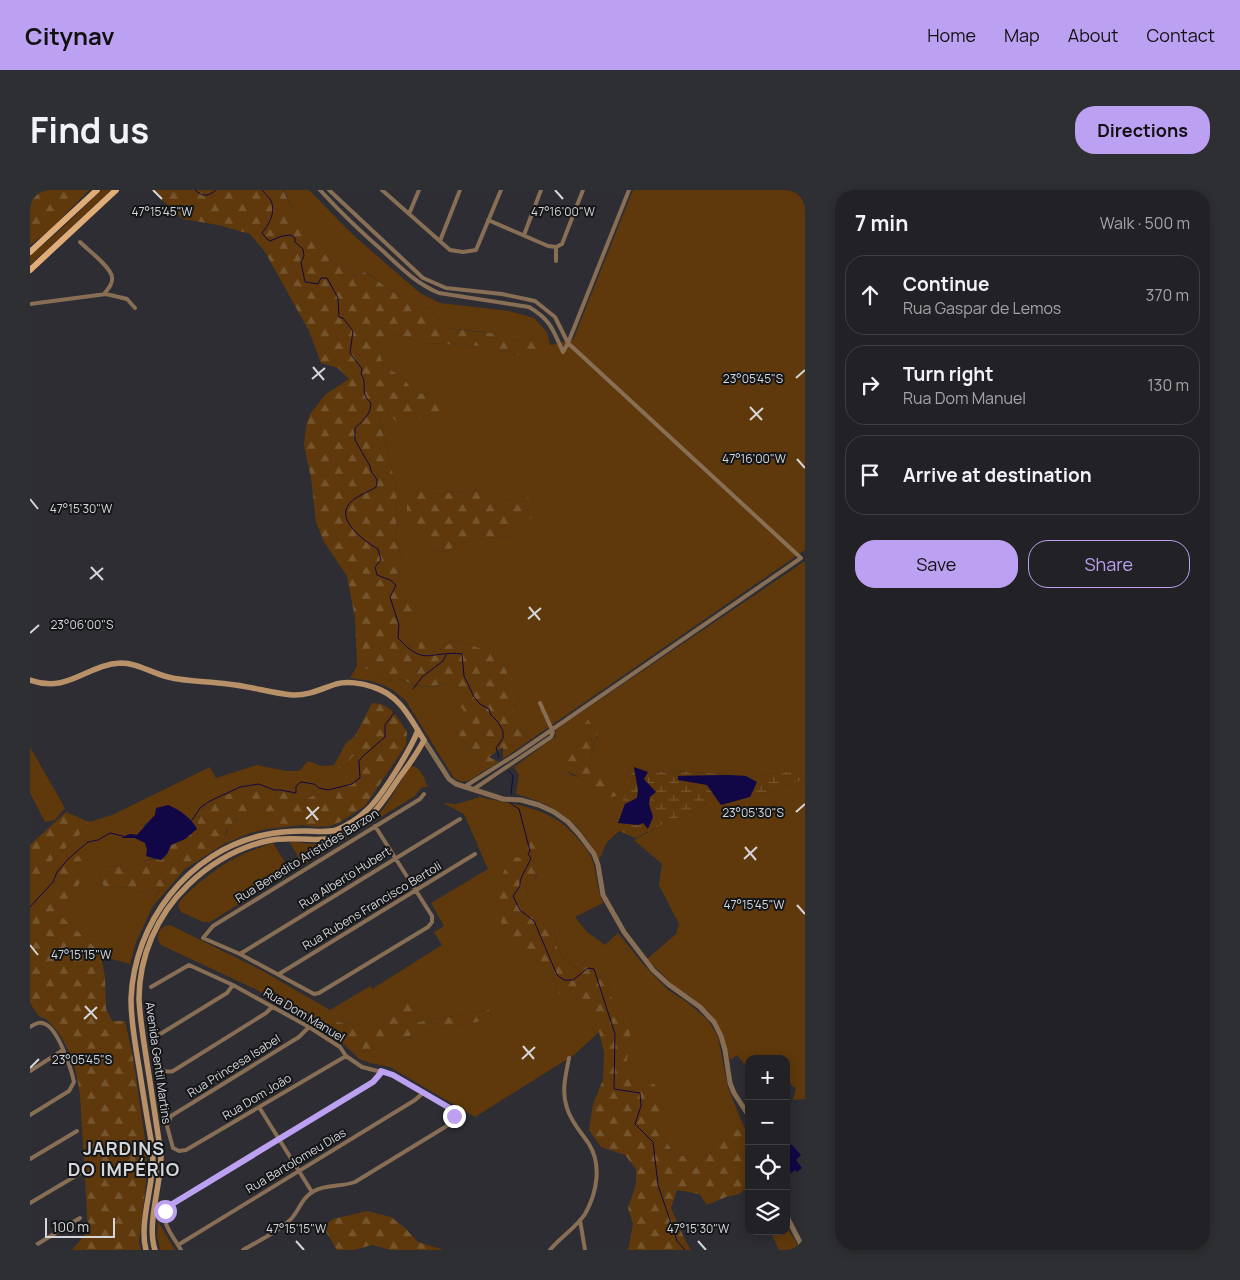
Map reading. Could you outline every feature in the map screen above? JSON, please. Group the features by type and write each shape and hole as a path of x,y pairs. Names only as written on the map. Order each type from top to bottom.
{"main road":[{"path":"30,252 97,190"},
{"path":"30,270 116,190"},
{"path":"30,680 44,684 56,684 112,664 124,663 140,666 166,677 253,687 291,694 304,695 323,690 335,684 354,683 373,687 393,696 407,712 424,740"},
{"name":"Avenida Gentil Martins","path":"146,1250 144,1231 153,1154 133,1030 131,1001 132,988 143,951 159,915 175,888 190,872 223,850 245,840 264,835 288,832 329,832 367,811 411,746 418,730"},
{"name":"Avenida Gentil Martins","path":"163,909 194,879 211,866 238,851 268,841 288,838 328,839 340,836 356,828 382,805 424,740"},
{"name":"Avenida Gentil Martins","path":"143,951 139,1000 141,1024 161,1153 152,1230 155,1250"}],"street":[{"path":"320,190 364,234 426,288 439,293 529,307 541,314 549,322 563,352 629,190"},
{"path":"329,190 423,278 446,288 502,294 536,301 555,317 568,343 801,558"},
{"path":"382,190 450,250 463,252 476,250 500,190"},
{"path":"409,214 419,190"},
{"path":"440,242 460,190"},
{"path":"524,235 541,190"},
{"path":"488,220 548,246 556,247 562,244 583,190"},
{"path":"80,242 109,270 112,277 111,285 104,294"},
{"path":"556,247 556,262"},
{"path":"30,304 104,294 127,299 135,308"},
{"path":"464,787 518,753 805,555"},
{"path":"474,789 551,737 553,732 540,703"},
{"path":"424,740 449,779 464,787 502,800 521,800 539,805 554,812 568,822 579,834 594,854 598,865 603,895 624,932 658,975 700,1007 714,1022 725,1050 730,1083 745,1110"},
{"path":"411,746 417,752"},
{"name":"Rua Benedito Aristides Barzon","path":"240,954 203,938 213,926 420,799 424,794"},
{"name":"Rua Alberto Hubert","path":"240,954 460,819"},
{"path":"240,954 310,992 319,993 428,927 432,922 432,916 375,826"},
{"name":"Rua Rubens Francisco Bertoli","path":"279,974 475,854"},
{"name":"Rua Dom Manuel","path":"151,987 189,965 233,985 309,1027 340,1047 346,1056 362,1067 393,1075 453,1111 454,1116 450,1124 355,1182 343,1186 324,1187 312,1192"},
{"path":"233,985 227,992 159,1035 155,1040 157,1065 164,1072 173,1071 266,1013 272,1007"},
{"path":"30,1027 42,1023 50,1028 63,1050 73,1080 72,1088 68,1092 30,1115"},
{"name":"Rua Princesa Isabel","path":"177,1151 172,1146 167,1127 171,1116 299,1037 309,1027"},
{"path":"30,1071 63,1050"},
{"name":"Rua Dom João","path":"177,1151 186,1150 346,1056"},
{"path":"550,1250 585,1214 595,1191 597,1165 589,1145 572,1120 566,1105 564,1082 569,1058"},
{"path":"181,1250 165,1223 164,1214 169,1206 373,1082 381,1071"},
{"name":"Rua Bartolomeu Dias","path":"178,1245 415,1100 423,1093"},
{"path":"243,1250 289,1221 304,1199 312,1192 259,1108"},
{"path":"30,1159 77,1131"},
{"path":"30,1203 79,1174"},
{"path":"31,1248 80,1218"},
{"path":"580,1220 585,1250"},
{"path":"790,1223 804,1250"}],"green space":[{"path":"30,190 89,190 50,230 30,245"},
{"path":"102,190 111,190 30,265 30,256"},
{"path":"151,190 283,190 308,232 353,276 365,272 395,293 429,308 446,328 530,338 539,350 529,359 482,346 425,343 392,333 377,342 383,365 403,378 415,393 431,394 445,401 439,412 420,418 397,422 387,414 380,421 397,491 396,539 403,562 398,576 416,609 401,634 417,654 420,642 426,638 432,641 434,654 455,640 479,648 500,648 510,682 520,699 514,707 514,720 530,740 503,759 503,747 489,757 499,762 482,772 459,735 468,717 445,684 423,686 401,679 391,682 373,671 357,666 355,618 347,576 324,542 316,522 311,478 304,445 306,426 310,414 326,394 349,379 338,368 321,363 309,331 265,252 250,234 218,225 183,219"},
{"path":"284,190 309,190 353,235 420,293 440,303 509,311 534,318 547,332 550,345 573,340 633,190 805,190 805,550 530,740 514,720 514,707 520,699 510,682 500,648 479,648 455,640 434,654 418,655 401,634 416,609 398,576 403,562 396,539 397,491 380,420 387,414 397,422 439,412 431,394 415,393 403,378 383,365 377,342 392,333 425,343 482,346 529,359 485,332 446,328 429,308 395,293 366,272 353,276 308,232 295,213","holes":["415,490 430,494 482,490 500,502 526,496 510,536 457,543 447,552 433,550"]},
{"path":"416,490 430,494 482,490 500,502 526,496 540,508 510,536 457,543 447,552 433,550 407,521 407,502"},
{"path":"805,561 805,769 751,777 668,771 653,773 633,765 617,826 619,831 607,842 599,860 584,835 566,817 530,798 516,794 519,775 514,767 555,737 556,730","holes":["598,735 593,747 592,765 593,769 603,772 584,777 570,774 561,763 569,754"]},
{"path":"357,666 371,670 391,682 401,679 423,686 445,684 456,697 468,717 459,735 482,772 472,779 465,781 454,778 406,701 393,690 383,685 350,678"},
{"path":"372,703 389,708 397,716 407,732 406,745 365,806 330,826 316,827 303,825 267,829 265,810 236,819 226,831 224,844 185,869 153,906 148,905 161,890 159,887 133,894 127,887 104,886 100,880 102,867 119,866 128,861 161,860 167,854 171,845 185,839 197,829 199,817 205,807 245,788 256,787 275,796 285,791 291,793 297,800 305,800 314,795 324,801 335,800 340,788 345,783 352,784 358,778 358,757 353,756 342,770 334,765 346,743 355,736"},
{"path":"593,717 598,719 599,726 592,749 593,768 603,772 619,784 616,796 604,798 588,794 582,785 581,778 560,768 561,763 568,754 567,750 588,719"},
{"path":"30,747 65,808 55,820 45,822 30,793"},
{"path":"353,756 358,757 358,777 347,786 340,788 335,800 324,802 314,795 305,800 297,800 291,793 285,791 276,796 249,787 204,807 197,823 197,829 185,815 168,805 145,824 137,835 130,834 122,837 135,838 146,843 146,856 153,858 137,863 128,861 119,866 102,867 100,880 104,886 127,887 133,894 159,887 161,889 149,905 153,906 136,942 130,964 101,956 100,952 59,914 99,854 62,868 53,889 38,899 30,915 30,887 54,858 75,840 89,822 112,815 210,767 216,778 257,765 286,771 299,771 308,761 321,766 334,765 342,770"},
{"path":"633,764 653,773 668,771 727,774 751,777 805,769 805,779 751,798 721,806 715,803 675,819 636,838 619,831 616,826","holes":["634,767 650,796 649,804 653,817 628,823 618,823 625,804 637,798 638,790","729,775 721,805 707,785 678,776"]},
{"path":"412,766 418,769 428,787 422,787 415,796 364,827 378,815 408,769"},
{"path":"805,779 805,1099 793,1100 796,1088 790,1084 790,1055 745,1055 745,1065 737,1055 730,1060 723,1035 709,1012 674,986 647,959 676,934 679,924 659,885 662,864 634,840 672,819 715,802 751,798"},
{"path":"480,797 535,810 560,822 571,831 591,857 603,903 575,917 587,932 605,945 618,933 642,963 668,990 688,1003 708,1020 718,1037 728,1088 742,1122 730,1120 719,1136 712,1152 704,1156 677,1157 654,1124 664,1115 655,1100 655,1084 635,1084 624,1077 632,1019 616,1006 610,994 605,974 590,959 577,968 560,954 556,943 554,921 528,901 527,891 537,876 521,852 520,858 533,952 553,979 556,992 577,998 599,1032 574,1055 475,1117 390,1067 359,1059 351,1051 368,1052 417,1033 477,1022 492,1016 489,1010 418,1022 409,1002 375,1028 365,1028 356,1024 337,1022 330,1028 315,1024 255,989 161,945 159,942 159,932 163,927 170,925 261,970 330,1010 370,986 372,989 442,945 434,932 444,926 431,903 488,869 464,814 443,803 457,804"},
{"path":"266,810 267,829 250,833 224,844 229,828 233,823 243,816"},
{"path":"66,812 89,822 75,840 54,858 30,887 30,845"},
{"path":"353,835 303,865 289,841 324,844"},
{"path":"516,838 536,842 538,868 535,878 527,891 528,901 554,921 556,943 560,954 577,968 590,959 605,974 610,994 616,1006 632,1019 625,1077 635,1084 655,1084 655,1100 665,1115 654,1124 676,1156 704,1156 712,1152 719,1136 730,1119 742,1122 745,1128 745,1189 739,1194 707,1205 699,1194 677,1190 671,1208 691,1250 627,1250 633,1224 628,1208 636,1184 636,1169 625,1155 601,1147 589,1130 593,1104 603,1080 604,1053 599,1032 577,999 556,992 553,979 533,952 515,949 498,917 503,873 512,856 520,858 521,852"},
{"path":"273,843 291,872 210,922 203,922 181,912 178,906 180,901 211,873 246,853"},
{"path":"83,852 99,854 59,914 100,952 105,977 106,1009 112,1021 125,1021 133,1058 147,1153 146,1183 139,1242 141,1250 72,1250 88,1231 80,1094 74,1065 67,1046 56,1029 46,1019 36,1013 30,1003 30,915 38,899 53,889 62,868"},
{"path":"409,1002 418,1022 489,1010 492,1016 477,1022 417,1033 368,1052 351,1051 342,1042 315,1024 330,1028 337,1022 356,1024 365,1028 375,1028 374,1020 379,1014"},
{"path":"367,1211 391,1217 418,1242 444,1250 391,1250 372,1245 354,1250 337,1250 323,1227 333,1219"},
{"path":"158,1221 175,1250 160,1250 157,1236"},
{"path":"790,1232 801,1250 779,1250 772,1235 790,1235"}],"shaded area":[{"path":"634,767 648,772 644,779 656,792 650,797 649,804 653,817 648,829 643,823 638,825 618,823 625,804 637,798 638,790"},
{"path":"678,776 746,776 757,782 750,797 721,805 707,785 678,780"},
{"path":"168,805 185,815 197,829 185,839 171,845 167,854 161,860 146,856 145,843 135,838 121,838 130,834 137,835 155,815 156,808"},
{"path":"791,1144 801,1155 796,1160 802,1168 797,1172 795,1170 790,1174"}],"waterway":[{"path":"195,190 206,195 216,190"},
{"path":"262,190 270,199 273,208 269,222 262,233 270,241 282,236 291,235 295,238 295,242 303,249 304,256 301,262 305,282 318,284 321,278 327,278 338,298 339,317 343,318 353,331 350,353 362,369 364,392 371,403 368,414 355,428 355,440 377,482 376,487 349,504 346,513 347,519 355,532 378,549 381,560 375,567 377,575 390,580 396,585 390,597 399,625 398,638 415,653 422,655 462,654 464,676 474,697 480,704 489,709 491,715 503,731 503,738 496,748 499,757"},
{"path":"413,689 422,677 443,661 446,655"},
{"path":"192,820 201,807 240,787 259,784 274,790 296,793 296,786 301,782 314,784 319,788 328,790 352,784 360,778 359,761 385,737 385,725 394,713"},
{"path":"509,771 513,776 511,794"},
{"path":"510,803 519,809 530,851 528,854 531,858 522,876 520,886 513,896 520,910 534,921 557,975 564,980 573,980 588,968 594,969 615,1034 614,1089 640,1093 641,1106 635,1124 653,1142 658,1185 677,1241 685,1250"},
{"path":"30,907 53,882 57,872 68,859 88,842 98,840 110,833 123,836"}],"district":[{"name":"JARDINS DO IMPÉRIO","path":"124,1160"}],"route":[{"path":"165,1211 167,1207 373,1082 381,1071 393,1075 448,1107 453,1111 454,1116"}]}
